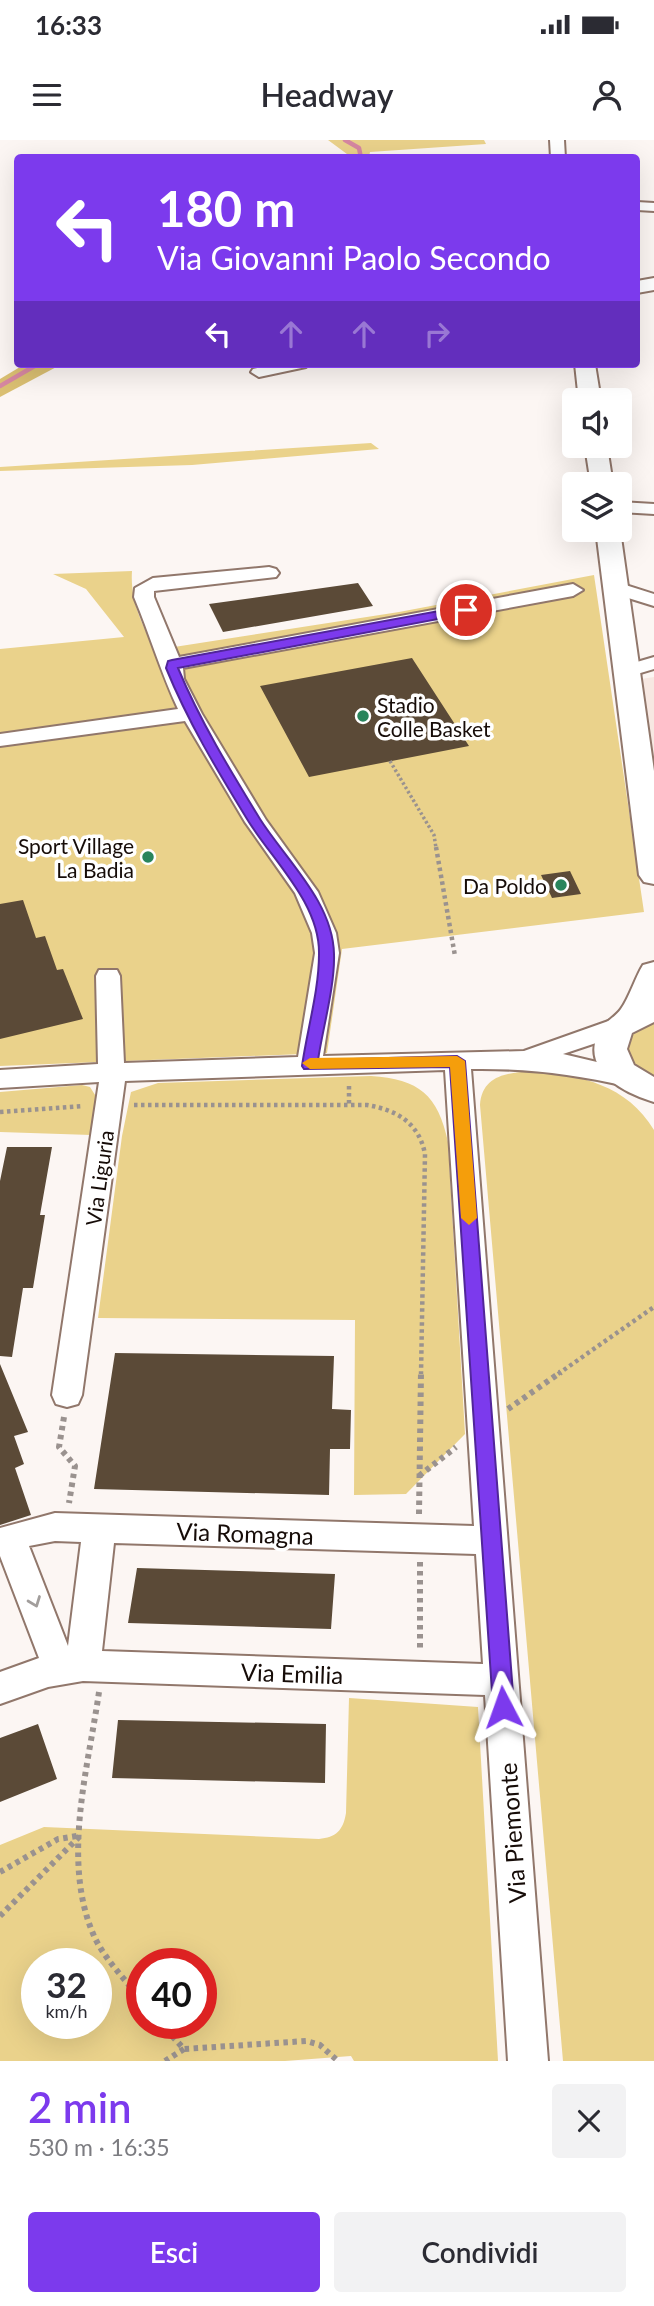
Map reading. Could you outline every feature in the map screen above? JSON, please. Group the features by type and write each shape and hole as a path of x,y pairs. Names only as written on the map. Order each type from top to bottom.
{"main road":[{"path":"586,368 588,388"},
{"path":"610,542 654,875"},
{"path":"654,972 635,1018 610,1038 610,1052 615,1065 638,1083 654,1106"}],"street":[{"path":"259,372 280,368"},
{"path":"632,508 654,509"},
{"path":"269,573 153,584 145,588 144,597 172,664 176,684 191,714 256,822 306,892 324,933 327,953 309,1066"},
{"path":"616,588 654,600"},
{"path":"172,664 573,590"},
{"path":"627,671 654,663"},
{"path":"0,740 191,714"},
{"name":"Via Liguria","path":"67,1395 110,1105 113,1072 108,976"},
{"path":"515,1059 560,1048 635,1018"},
{"path":"0,1079 113,1072 515,1059 570,1064 638,1083"},
{"name":"Via Piemonte","path":"457,1061 528,2061"},
{"name":"Via Romagna","path":"5,1540 42,1529 65,1528 492,1541"},
{"path":"82,1667 99,1529"},
{"path":"5,1540 82,1667"},
{"name":"Via Emilia","path":"0,1688 82,1667 502,1680"}],"path":[{"path":"390,761 434,835 455,956"},
{"path":"0,1112 110,1105 367,1105 399,1114 415,1128 421,1136 425,1154 419,1517"},
{"path":"502,1414 654,1307"},
{"path":"65,1528 75,1466 59,1447 67,1395"},
{"path":"418,1476 465,1441"},
{"path":"420,1558 420,1678"},
{"path":"82,1667 81,1892 94,1937 126,1980"},
{"path":"0,1872 58,1839 80,1835"},
{"path":"0,1916 80,1835"},
{"path":"175,2039 184,2049"},
{"path":"165,2061 184,2049 306,2041 320,2045 338,2061"}],"shaded area":[{"path":"328,140 484,140 486,144 370,154 347,154"},
{"path":"18,368 54,368 0,397 0,379"},
{"path":"371,443 379,449 192,465 0,471 0,467"},
{"name":"Sport Village La Badia","path":"132,571 135,602 155,650 399,612 594,575 644,912 342,949 327,1053 0,1066 0,649 124,637 86,589 53,574"},
{"path":"654,677 654,768 641,679"},
{"path":"654,1020 654,1077 635,1065 623,1047 628,1034"},
{"path":"531,1071 568,1076 601,1085 630,1102 654,1130 654,2061 563,2061 480,1105 485,1088 490,1082 504,1075"},
{"path":"371,1076 402,1081 424,1092 438,1112 448,1142 465,1434 406,1494 354,1495 355,1320 98,1318 122,1136 131,1092 158,1083"},
{"path":"82,1085 90,1087 97,1098 91,1135 0,1132 0,1092"},
{"path":"349,1698 478,1707 498,2061 354,2061 351,2056 285,2061 0,2061 0,1845 44,1827 319,1839 338,1832 346,1813"}],"building":[{"path":"358,583 373,606 223,632 209,604"},
{"name":"Stadio Colle Basket","path":"412,658 469,746 309,777 260,686"},
{"name":"Da Poldo","path":"570,871 581,894 552,898 541,875"},
{"path":"23,900 36,938 45,936 57,970 63,969 83,1019 0,1039 0,904"},
{"path":"7,1147 52,1147 40,1215 45,1215 33,1288 23,1288 12,1357 0,1356 0,1181"},
{"path":"115,1353 334,1356 332,1409 351,1410 350,1449 330,1449 329,1495 94,1489"},
{"path":"0,1364 28,1432 14,1436 24,1464 15,1468 31,1515 0,1525"},
{"path":"137,1568 335,1574 331,1629 128,1623"},
{"path":"118,1720 326,1724 325,1783 112,1778"},
{"path":"38,1724 57,1779 0,1802 0,1738"}],"waterway":[{"path":"345,140 359,148 360,154"},
{"path":"0,386 31,368"}],"slow traffic":[{"path":"310,1063 309,1066 457,1061 469,1218"}],"place":[{"name":"Stadio Colle Basket","path":"363,716"},
{"name":"Sport Village La Badia","path":"148,857"},
{"name":"Da Poldo","path":"561,885"}],"route":[{"path":"466,610 172,664 172,668 176,684 191,714 256,822 306,892 326,940 327,953 309,1066 457,1061 503,1707"}]}
